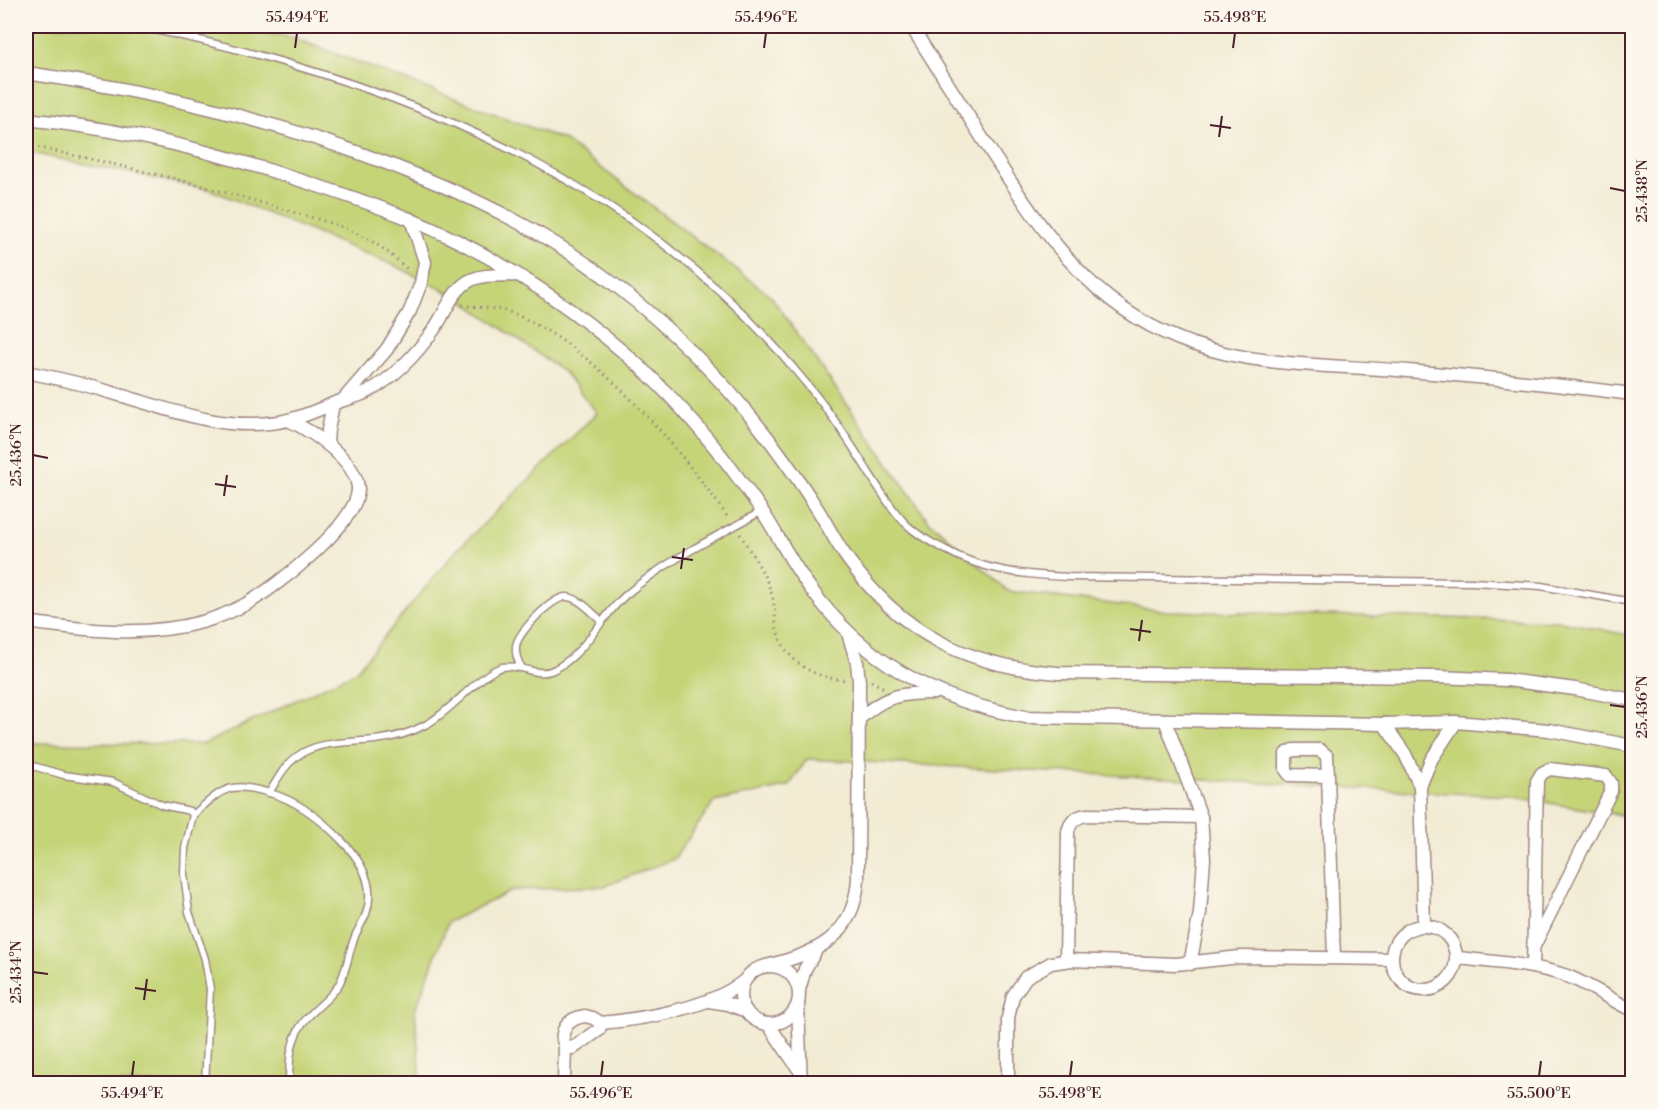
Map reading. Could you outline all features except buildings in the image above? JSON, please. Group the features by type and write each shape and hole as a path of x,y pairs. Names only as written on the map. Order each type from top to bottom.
{"street":[{"path":"911,26 1024,202 1064,253 1109,299 1172,336 1209,351 1257,360 1487,377 1632,394"},
{"path":"26,73 157,95 290,129 355,150 461,192 542,235 617,286 691,351 760,428 791,469 867,585 893,610 922,632 953,649 987,662 1058,673 1450,678 1530,683 1632,700"},
{"path":"26,118 113,132 185,147 257,166 411,219 519,275 567,307 639,365 703,432 762,511 807,585 848,633 891,666 938,693 994,711 1026,717 1384,724 1455,722 1550,730 1632,746"},
{"path":"327,444 328,430 338,402 387,349 410,310 421,283 425,262 411,219"},
{"path":"26,372 214,422 251,424 288,420 306,416 364,393 387,380 424,342 459,289 477,278 519,275"},
{"path":"26,622 110,632 158,631 205,622 248,603 268,590 306,560 330,536 355,504 358,496 356,478 352,470 327,444 308,430 288,420"},
{"path":"816,950 805,969 799,997 792,1015 781,1022 768,1024 755,1020 746,1011 741,990 750,973 816,950 836,935 844,926 857,891 859,681 857,663 848,633"},
{"path":"859,719 890,697 904,693 938,693"},
{"path":"1165,720 1201,817 1204,860 1200,913 1190,964"},
{"path":"1420,786 1431,760 1455,722"},
{"path":"1384,724 1405,754 1420,786 1424,926"},
{"path":"1533,946 1611,791 1611,783 1605,776 1550,769 1542,773 1537,781 1533,946 1533,967"},
{"path":"1328,776 1334,958"},
{"path":"1066,961 1068,832 1072,822 1082,815 1201,817"},
{"path":"1424,926 1440,930 1453,941 1457,958 1453,974 1442,987 1425,991 1408,987 1396,975 1391,959 1395,942 1407,930 1424,926"},
{"path":"1008,1083 1008,1018 1013,996 1019,986 1034,971 1051,963 1066,961 1190,964 1240,957 1391,959"},
{"path":"1457,958 1533,967 1569,977 1632,1011"},
{"path":"766,966 777,966 788,971 795,980 799,997 800,1077"},
{"path":"564,1083 566,1046 562,1038 568,1022 576,1017 585,1016 601,1023 640,1018 708,1001 728,992 745,980"},
{"path":"708,1001 728,1004 746,1011"},
{"path":"566,1046 573,1048 599,1030 601,1023"},
{"path":"768,1024 800,1077"}],"lane":[{"path":"136,26 250,53 385,97 507,149 609,206 684,261 747,318 782,355 829,412 883,495 906,524 931,543 971,563 1006,572 1069,577 1473,582 1542,586 1632,603"},
{"path":"269,792 286,766 307,750 319,746 377,740 410,732 438,718 495,670 509,666 540,672 556,669 581,648 620,600 658,570 762,511"},
{"path":"522,669 516,656 517,640 553,601 562,597 573,598 602,620"},
{"path":"26,764 64,775 113,782 162,805 190,812 193,815"},
{"path":"206,1083 210,989 205,959 189,912 184,874 184,848 193,815 215,795 235,786 269,792 308,810 332,831 359,862 367,878 369,900 344,974 332,995 306,1020 293,1043 290,1055 290,1083"}],"path":[{"path":"26,147 194,184 254,200 351,231 390,254 421,283"},
{"path":"451,301 473,307 497,309 520,317 559,339 617,387 669,442 735,527 766,579 776,607 778,633 791,656 806,669 824,678 869,680 878,683 890,697"}],"green space":[{"path":"26,26 216,26 291,37 564,140 771,296 928,520 1008,591 1168,611 1561,621 1632,636 1632,817 1508,796 807,759 789,786 714,802 674,859 605,886 514,890 448,922 415,1011 421,1083 26,1083 26,743 204,744 355,672 456,551 597,413 564,372 459,298 398,267 211,190 26,152"}]}
